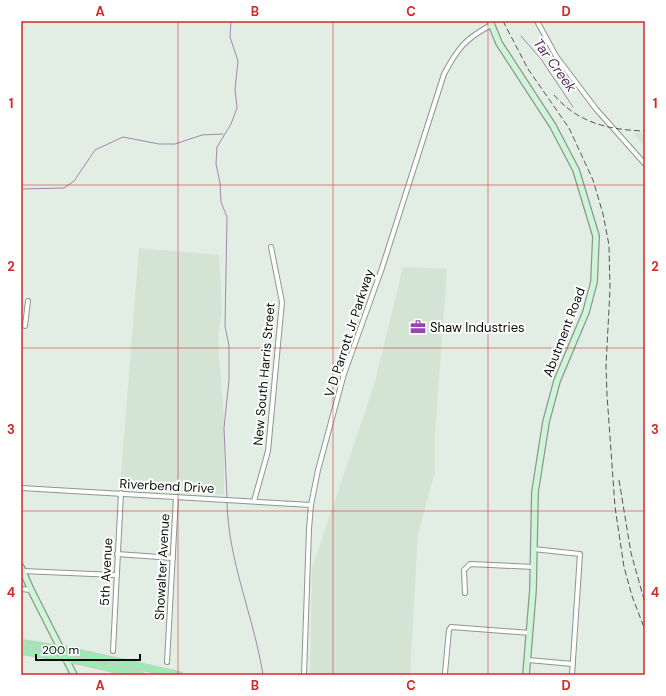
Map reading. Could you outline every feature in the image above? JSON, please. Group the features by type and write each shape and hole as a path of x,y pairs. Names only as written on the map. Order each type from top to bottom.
{"main road":[{"name":"Abutment Road","path":"490,23 499,43 553,126 576,170 596,236 594,282 586,312 557,381 546,422 535,492 534,567 526,675"},
{"path":"22,569 74,675"},
{"path":"21,643 61,649 179,675"},
{"path":"21,651 66,658 141,675"}],"street":[{"path":"537,21 556,56 569,74 601,115 645,164"},
{"name":"V D Parrott Jr Parkway","path":"304,675 311,505 318,470 344,374 382,268 413,165 444,74 456,53 471,36 490,23"},
{"name":"New South Harris Street","path":"254,501 268,451 282,302 271,247"},
{"path":"25,326 28,301"},
{"name":"Riverbend Drive","path":"21,488 311,505"},
{"name":"5th Avenue","path":"112,651 121,494"},
{"name":"Showalter Avenue","path":"167,662 176,496"},
{"path":"534,549 580,554 572,675"},
{"path":"117,554 173,558"},
{"path":"465,593 464,570 470,564 534,567"},
{"path":"22,569 116,575"},
{"path":"21,589 31,590"},
{"path":"445,673 448,630 450,627 530,633"},
{"path":"528,660 573,664"}],"shaded area":[{"path":"645,132 645,148 634,134"},
{"path":"139,248 219,255 222,306 218,343 224,418 224,495 120,487"},
{"path":"403,267 447,269 435,433 435,472 418,534 410,675 310,675 312,568 375,382"}],"waterway":[{"path":"227,498 224,428 229,380 229,346 225,326 227,217 221,202 220,183 216,164 217,147 231,124 237,108 235,89 238,61 230,37 231,21"},
{"name":"Tar Creek","path":"521,36 541,59 573,107"},
{"path":"21,189 64,188 74,181 95,150 123,137 159,144 175,144 202,135 223,134"},
{"path":"227,502 228,524 236,567 254,632 263,675"}],"railway":[{"path":"503,21 528,69 569,128 593,180 603,214 609,245 610,289 606,366 615,507 624,567 632,596 645,630"},
{"path":"554,95 563,105 573,112 595,123 619,129 645,131"},
{"path":"619,480 631,553 645,603"}],"place":[{"name":"Shaw Industries","path":"418,327"}]}
